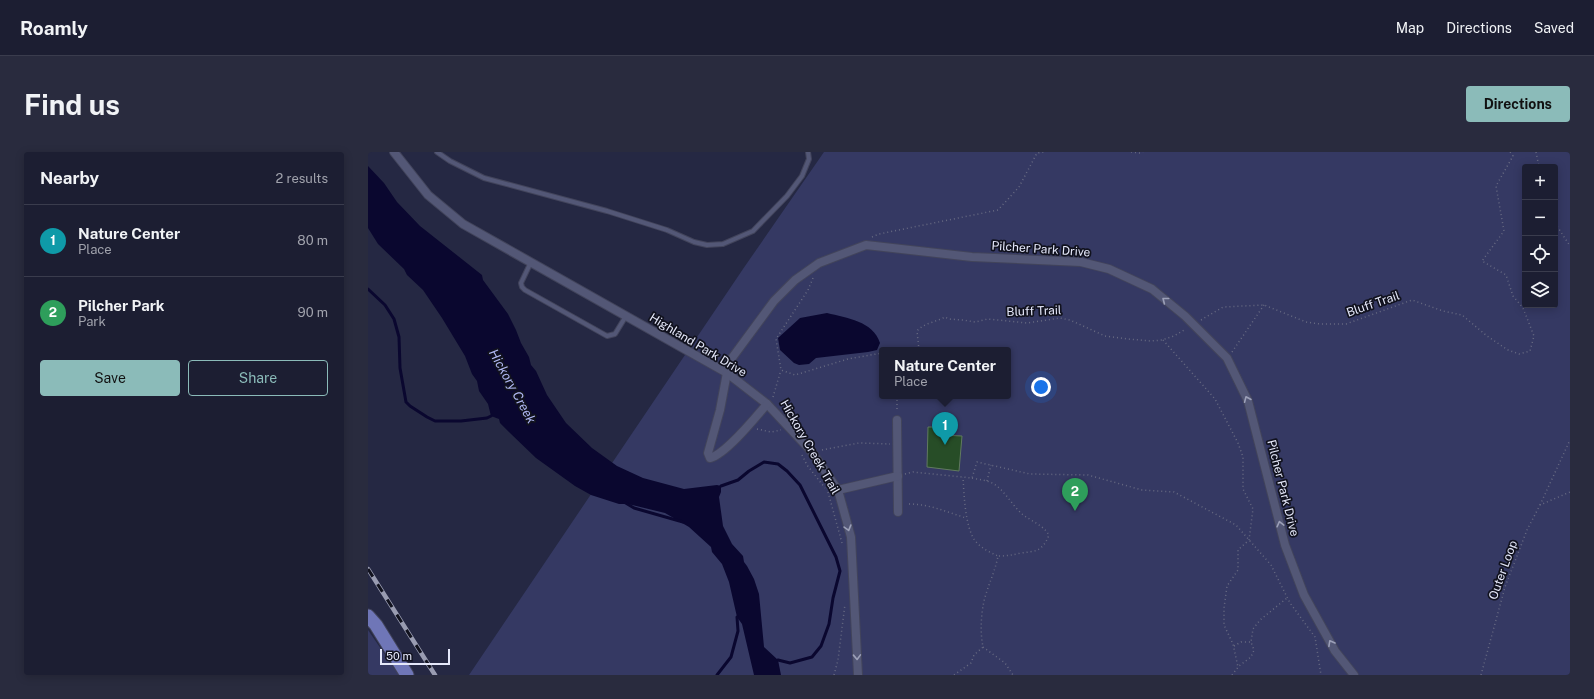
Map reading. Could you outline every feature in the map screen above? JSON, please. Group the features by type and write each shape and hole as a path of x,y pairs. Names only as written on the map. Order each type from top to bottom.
{"main road":[{"path":"368,616 407,675"}],"street":[{"name":"Highland Park Drive","path":"394,152 428,195 463,224 726,373 769,403 812,452 838,490 851,537 858,675"},
{"name":"Pilcher Park Drive","path":"748,425 733,442 716,457 710,458 708,453 720,410 729,362 774,301 795,280 819,263 866,245 972,257 1081,262 1109,269 1152,289 1185,316 1227,358 1248,401 1286,545 1304,595 1335,651 1354,675"},
{"path":"748,425 769,403"},
{"path":"897,420 898,512"},
{"path":"838,490 898,476"}],"lane":[{"path":"437,152 450,161 484,178 607,211 668,230 694,242 707,245 723,244 753,231 787,196 802,176 809,159 808,152"},
{"path":"531,262 520,283 522,288 525,290 607,336 615,334 626,316"}],"path":[{"path":"872,237 879,234 998,210 1019,187 1037,153 1044,152"},
{"path":"1131,152 1143,152"},
{"name":"Bluff Trail","path":"919,347 917,331 922,325 945,317 949,319 975,322 988,319 1027,323 1060,318 1070,320 1104,336 1128,340 1162,340 1174,336 1223,307 1264,305 1306,322 1320,324 1346,324 1412,300 1443,311 1462,315 1487,336 1508,350 1519,354 1530,351 1534,336 1523,308 1513,296 1506,275 1482,261 1504,231 1496,186 1512,156 1510,152"},
{"path":"1536,152 1538,164"},
{"path":"1558,228 1570,246"},
{"path":"819,263 808,290 776,339 781,370 795,375 848,360 879,354"},
{"path":"1227,358 1264,305"},
{"path":"1162,340 1215,399 1238,443 1243,457 1243,489 1253,509 1249,540 1238,550 1238,570 1227,586 1224,608 1224,626 1233,646 1238,667"},
{"name":"Hickory Creek Trail","path":"769,403 781,370"},
{"path":"897,399 897,420"},
{"path":"748,425 760,431 771,432 790,428"},
{"name":"Outer Loop","path":"1481,675 1505,587 1527,530 1570,440"},
{"path":"812,452 859,444 898,445"},
{"name":"Hickory Creek Trail","path":"801,452 807,465 829,493 844,550"},
{"path":"972,478 977,462 1030,474 1088,475 1142,490 1174,492 1236,525 1271,565 1287,598 1315,637 1321,675"},
{"path":"987,481 991,465"},
{"path":"898,476 913,472 963,477 972,478 987,481 1002,491 1022,514 1046,530 1049,535 1045,544 1033,553 1021,553 1010,557 998,556 976,542 966,518 963,477"},
{"path":"1540,505 1570,492"},
{"path":"909,504 918,504 936,508 966,518"},
{"path":"998,556 996,569 984,601 980,635 983,647 1005,663 1013,675"},
{"path":"1232,675 1238,667 1251,658 1254,650 1251,642 1253,629 1260,620 1287,598"},
{"path":"834,675 838,660 845,600"},
{"path":"1233,646 1241,642 1251,642"},
{"path":"954,675 971,663 974,655 983,647"}],"shaded area":[{"path":"824,152 1570,152 1570,675 469,675 743,269"},
{"path":"368,630 399,675 368,675"}],"water":[{"path":"368,166 384,183 397,202 420,226 482,275 483,280 508,314 529,357 531,365 536,371 547,395 566,423 592,448 617,466 643,478 684,489 717,485 721,486 719,497 723,526 732,544 743,556 744,562 754,579 759,594 764,647 778,660 781,675 754,675 742,624 737,617 729,582 722,564 712,552 711,547 689,527 665,513 628,504 619,504 591,495 575,486 536,458 500,423 499,419 491,416 488,404 479,391 477,381 472,374 465,356 442,318 423,290 378,244 368,228"},
{"path":"827,313 851,319 872,330 880,343 877,350 816,358 809,364 799,365 794,363 780,350 778,338 800,318"}],"building":[{"path":"928,427 943,427 942,435 962,436 959,471 927,467"}],"waterway":[{"path":"368,289 385,305 394,319 399,337 400,368 406,402 435,421 461,421 487,418 491,416"},
{"path":"721,486 738,480 764,462 778,464 800,485 836,557 840,571 833,598 829,624 821,646 812,657 790,663 778,660"},
{"name":"Hickory Creek","path":"624,502 634,508 683,522"},
{"path":"717,675 731,657 738,631 737,617"}],"railway":[{"path":"368,569 435,675"}],"place":[{"name":"Nature Center","path":"945,445"},
{"name":"Pilcher Park","path":"1075,511"}]}
